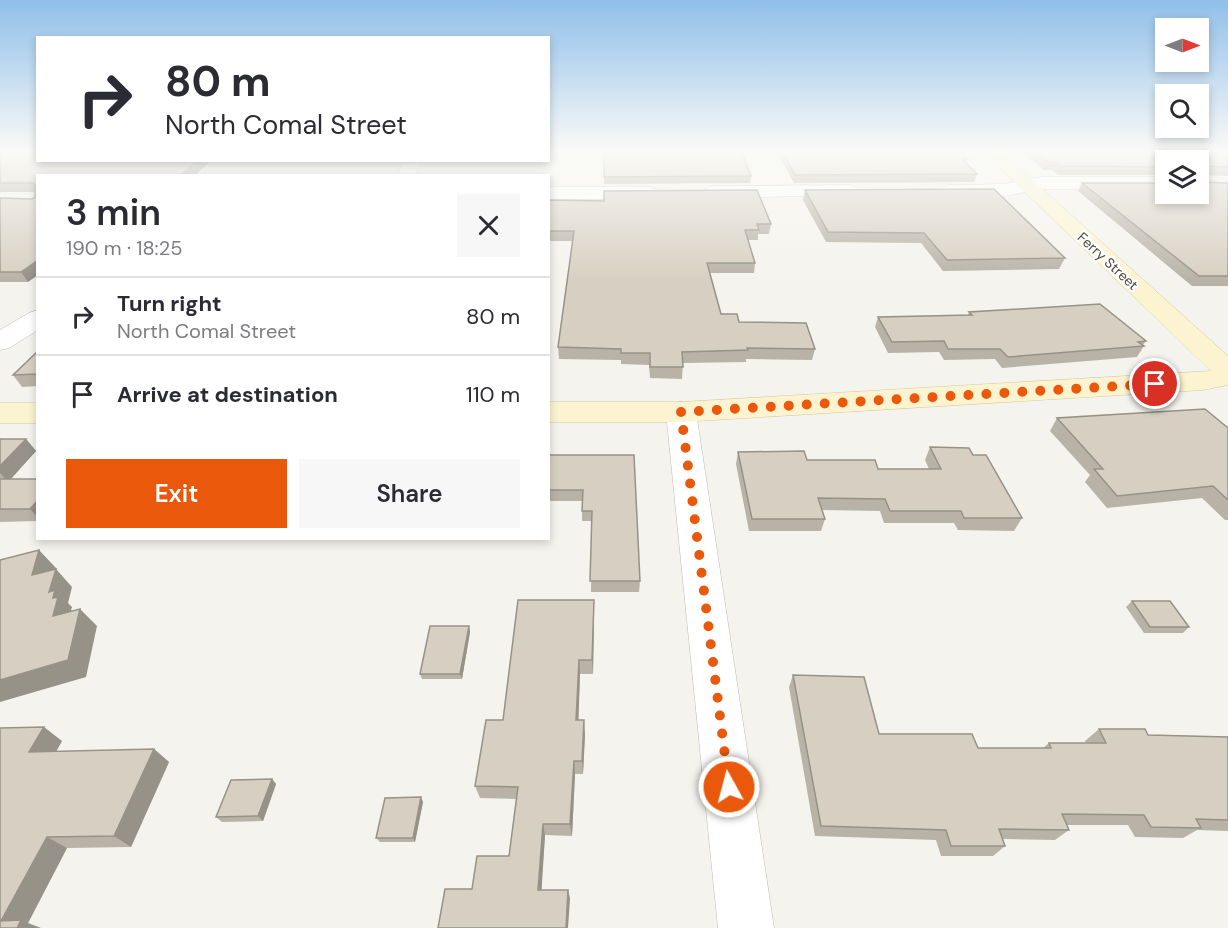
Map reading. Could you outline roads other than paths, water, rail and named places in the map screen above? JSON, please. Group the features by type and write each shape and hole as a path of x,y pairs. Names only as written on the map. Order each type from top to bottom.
{"street":[{"name":"Ferry Street","path":"1034,193 1228,374"},
{"path":"0,342 36,319"},
{"path":"550,412 681,412 1203,381 1228,374"},
{"path":"681,412 746,928"},
{"path":"0,413 36,413"}]}
